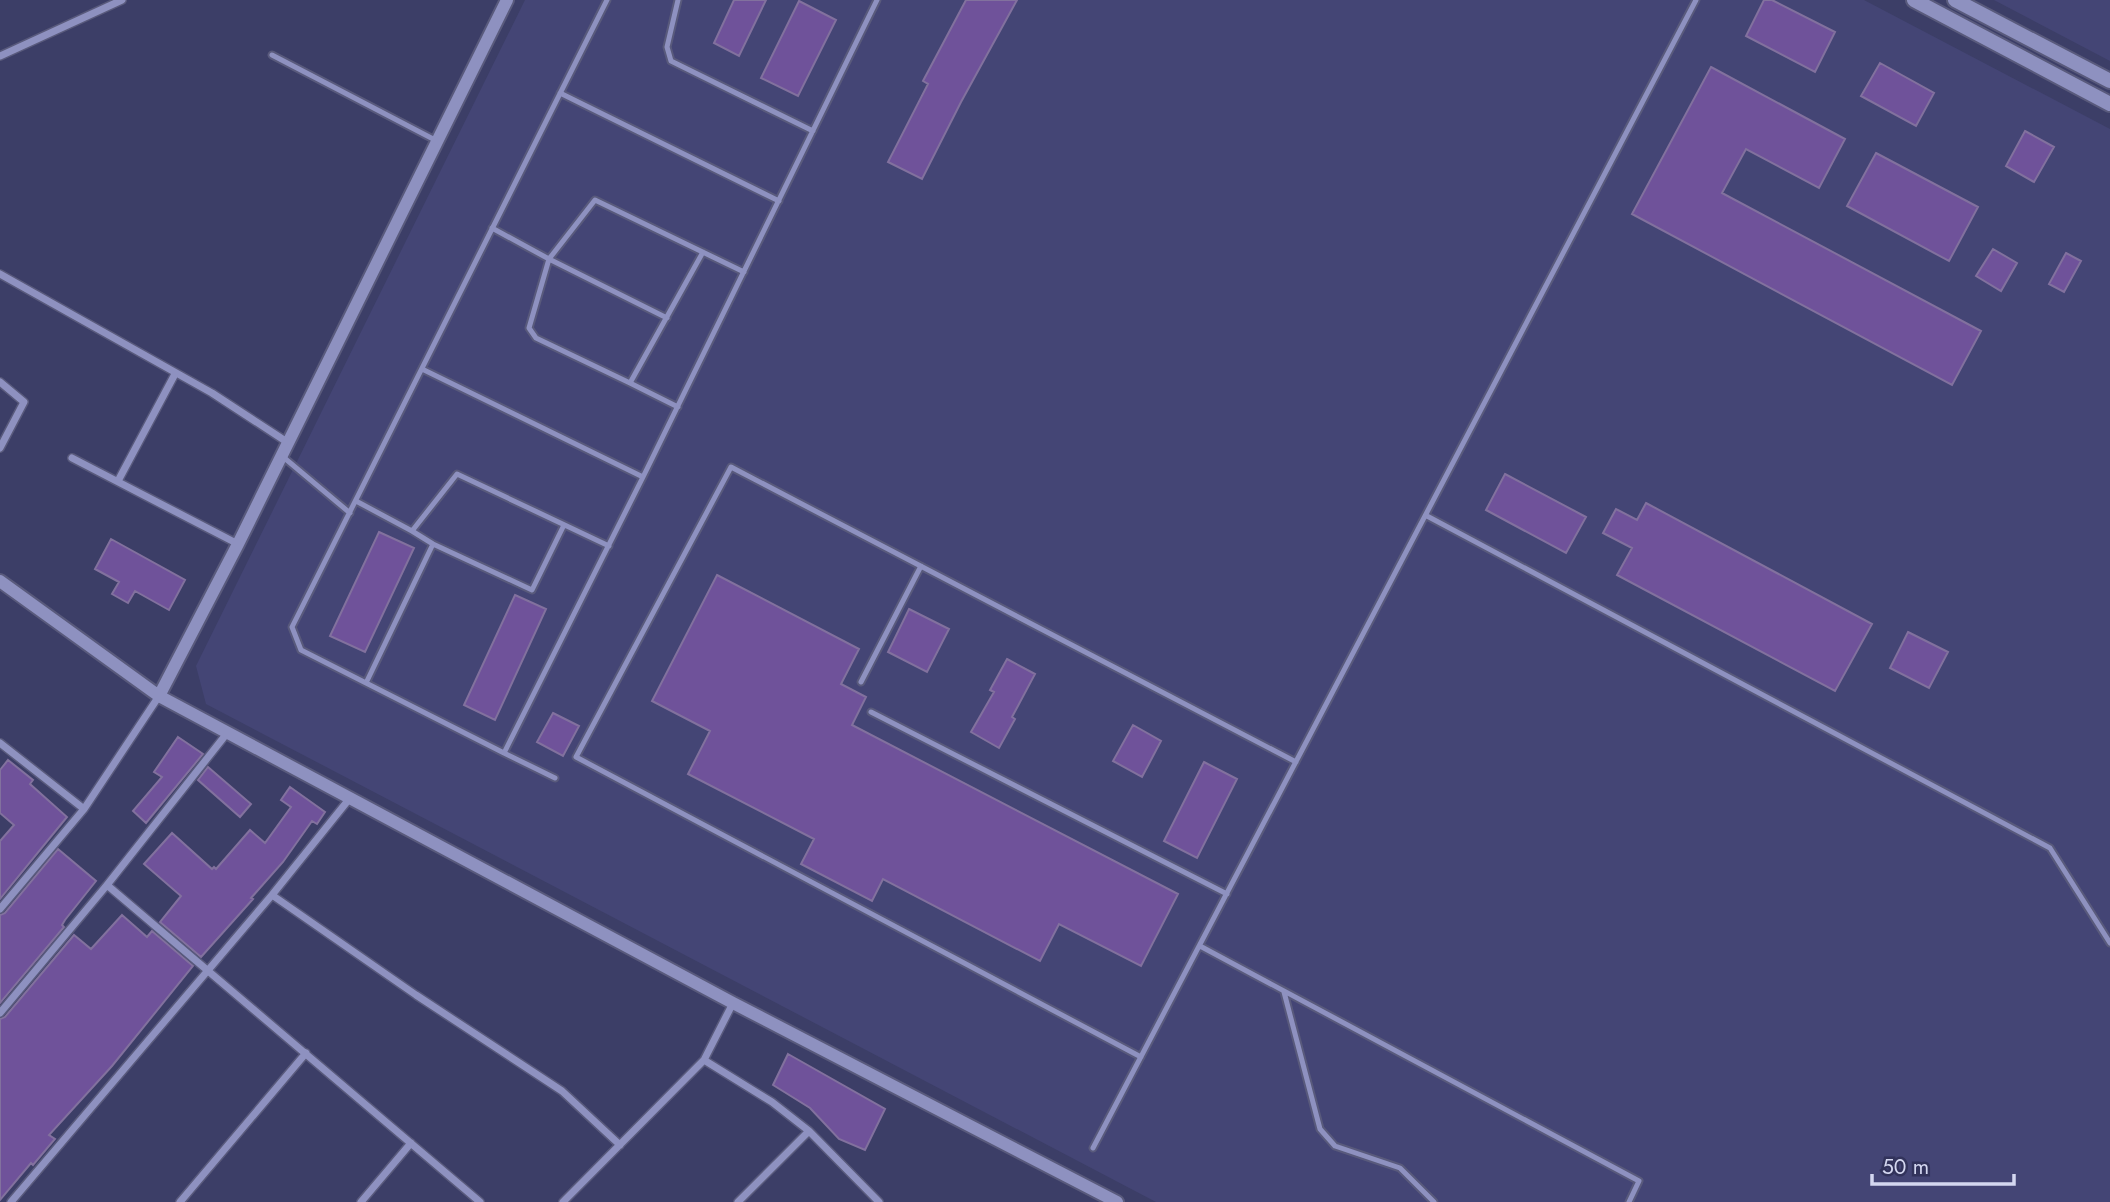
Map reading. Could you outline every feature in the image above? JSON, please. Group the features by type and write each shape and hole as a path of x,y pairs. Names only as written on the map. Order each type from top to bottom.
{"main road":[{"path":"1914,0 2110,104"},
{"path":"1955,0 2110,81"}],"street":[{"path":"0,56 122,0"},
{"path":"0,909 84,809 159,696 507,0"},
{"path":"0,274 212,393 287,442"},
{"path":"118,481 174,373"},
{"path":"0,382 24,402 0,448"},
{"path":"72,458 237,544"},
{"path":"0,581 159,696 733,1003 1117,1202"},
{"path":"0,1013 107,885 228,732"},
{"path":"0,743 84,809"},
{"path":"11,1202 207,968 272,895 351,797"},
{"path":"107,885 480,1202"},
{"path":"272,895 416,995 562,1091 620,1145"},
{"path":"563,1202 704,1060 733,1003"},
{"path":"180,1202 306,1053"},
{"path":"704,1060 772,1102 809,1131 879,1202"},
{"path":"738,1202 809,1131"},
{"path":"361,1202 411,1143"}],"lane":[{"path":"555,778 301,650 292,627 607,0"},
{"path":"678,0 667,47 671,61 813,131"},
{"path":"504,753 678,407 877,0"},
{"path":"1093,1148 1696,0"},
{"path":"272,55 438,141"},
{"path":"560,93 779,201"},
{"path":"678,407 536,338 529,328 549,259 595,200 744,272"},
{"path":"492,228 667,318"},
{"path":"630,383 703,253"},
{"path":"422,369 643,477"},
{"path":"281,455 349,513"},
{"path":"1141,1057 576,757 731,467 1296,762"},
{"path":"412,531 457,474 609,546"},
{"path":"356,501 433,544 532,590 564,525"},
{"path":"1427,516 2050,848 2110,943"},
{"path":"366,683 433,544"},
{"path":"861,682 921,566"},
{"path":"871,712 1227,894"},
{"path":"1199,946 1639,1181 1629,1202"},
{"path":"1284,992 1320,1129 1335,1146 1401,1168 1434,1202"}],"shaded area":[{"path":"525,0 1864,0 2110,129 2110,1202 1156,1202 206,704 196,666"},
{"path":"1994,0 2110,0 2110,61"}],"building":[{"path":"734,0 766,0 739,56 714,43"},
{"path":"966,0 1017,0 922,179 888,162 928,84 923,81"},
{"path":"1764,0 1772,0 1835,32 1815,72 1746,36"},
{"path":"799,1 836,20 798,96 761,78"},
{"path":"1880,63 1934,93 1916,126 1861,96"},
{"path":"1711,67 1845,139 1819,188 1746,149 1722,193 1981,331 1952,385 1632,214"},
{"path":"2025,131 2054,147 2034,182 2006,166"},
{"path":"1876,153 1978,207 1949,261 1847,206"},
{"path":"1993,249 2017,263 2001,291 1976,276"},
{"path":"2066,253 2081,261 2064,292 2049,284"},
{"path":"1505,474 1586,517 1566,553 1486,510"},
{"path":"1646,503 1872,624 1835,691 1617,575 1632,548 1603,533 1616,509 1637,520"},
{"path":"379,532 414,548 365,652 330,636"},
{"path":"111,539 185,580 169,610 135,591 128,603 112,594 119,582 95,569"},
{"path":"717,575 859,649 841,684 866,697 852,725 1178,894 1141,966 1059,924 1040,961 883,879 872,901 801,864 814,839 688,774 710,731 652,701"},
{"path":"515,595 546,609 495,720 464,705"},
{"path":"909,609 949,629 927,672 888,652"},
{"path":"1908,632 1948,652 1929,688 1890,668"},
{"path":"1007,659 1035,674 999,748 971,732 994,692 990,690"},
{"path":"553,713 579,726 563,756 537,742"},
{"path":"1133,725 1161,741 1142,777 1113,761"},
{"path":"178,737 203,754 146,823 133,811 162,777 154,772"},
{"path":"8,760 33,780 30,784 67,817 0,899 0,841 14,825 0,813 0,770"},
{"path":"1204,762 1237,779 1197,858 1164,841"},
{"path":"208,767 251,804 240,817 198,780"},
{"path":"290,787 325,812 317,824 312,821 283,862 251,898 253,899 201,957 160,922 181,896 144,864 172,833 212,869 216,869 250,830 265,843 291,807 281,800"},
{"path":"58,849 96,881 65,920 62,925 64,927 0,1003 0,915 5,913"},
{"path":"122,915 147,937 152,931 193,966 112,1066 49,1135 55,1139 0,1200 0,1019 5,1017 74,935 91,949"},
{"path":"788,1054 885,1109 865,1150 839,1139 810,1108 773,1085"}]}
